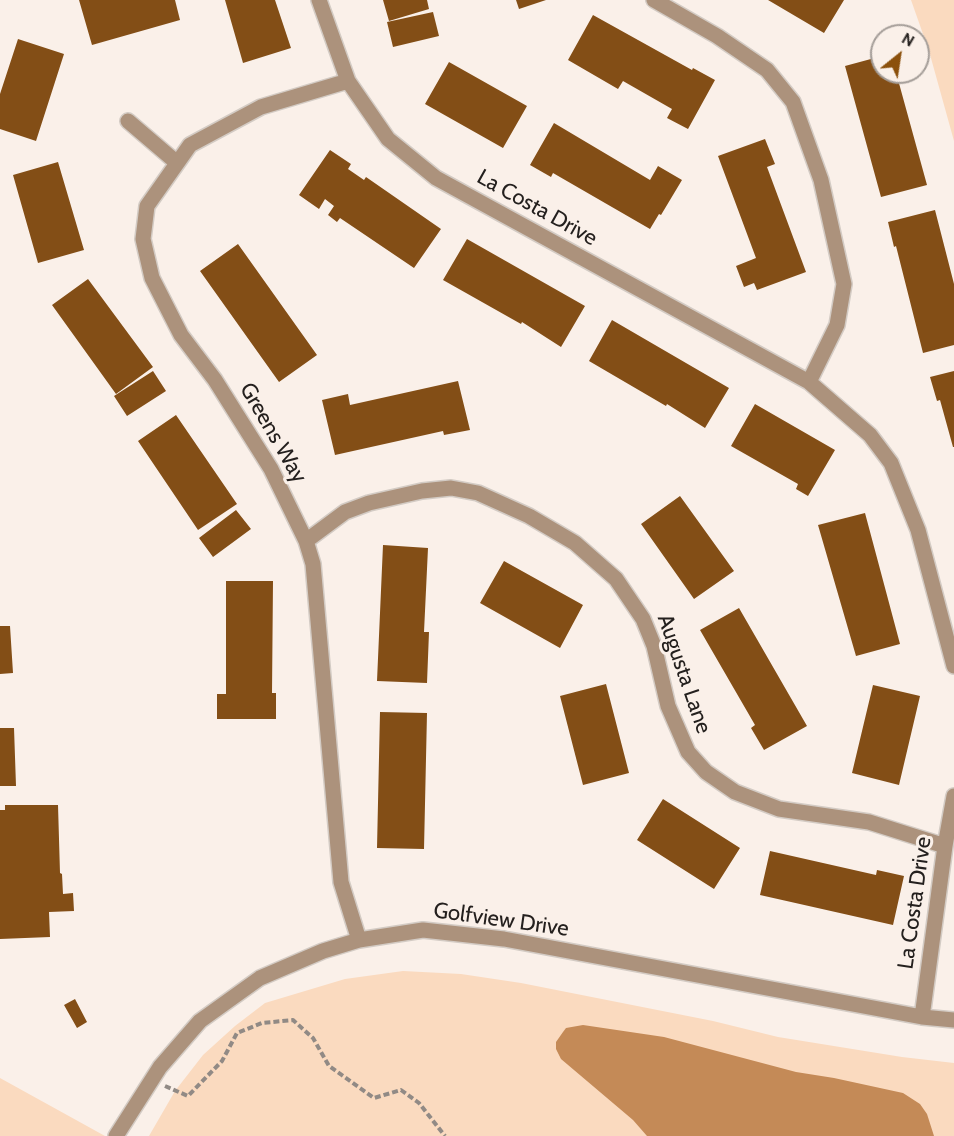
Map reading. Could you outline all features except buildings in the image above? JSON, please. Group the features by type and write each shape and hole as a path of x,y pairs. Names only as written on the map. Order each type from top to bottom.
{"street":[{"name":"La Costa Drive","path":"319,0 348,81 388,139 436,178 809,382 870,435 891,463 918,531 954,666"},
{"path":"654,0 717,36 767,70 793,102 821,180 844,284 837,325 809,382"},
{"name":"Greens Way","path":"348,81 261,107 190,145 147,206 143,238 152,278 181,335 215,380 271,469 306,541 314,564 341,882 359,940"},
{"path":"128,121 176,162"},
{"name":"Augusta Lane","path":"306,541 345,512 369,502 422,491 451,488 478,493 529,516 575,543 616,579 647,628 654,646 668,706 688,752 706,772 735,792 779,809 869,822 945,846"},
{"name":"La Costa Drive","path":"922,1017 954,796"},
{"name":"Golfview Drive","path":"116,1136 160,1067 200,1022 260,978 323,951 359,940 423,930 504,939 922,1017 954,1020"}],"path":[{"path":"152,1080 188,1096 222,1061 237,1033 262,1023 293,1020 314,1038 329,1066 374,1098 401,1090 419,1103 445,1136"}],"shaded area":[{"path":"911,0 954,0 954,141 930,55 930,24 919,24"},
{"path":"403,971 461,974 521,983 713,1021 778,1037 954,1063 954,1136 149,1136 175,1091 203,1055 265,1003 345,979"},
{"path":"583,1025 664,1037 796,1072 903,1093 920,1104 927,1114 934,1136 647,1136 633,1120 561,1059 556,1049 556,1042 566,1028"},
{"path":"0,1078 105,1136 0,1136"}]}
